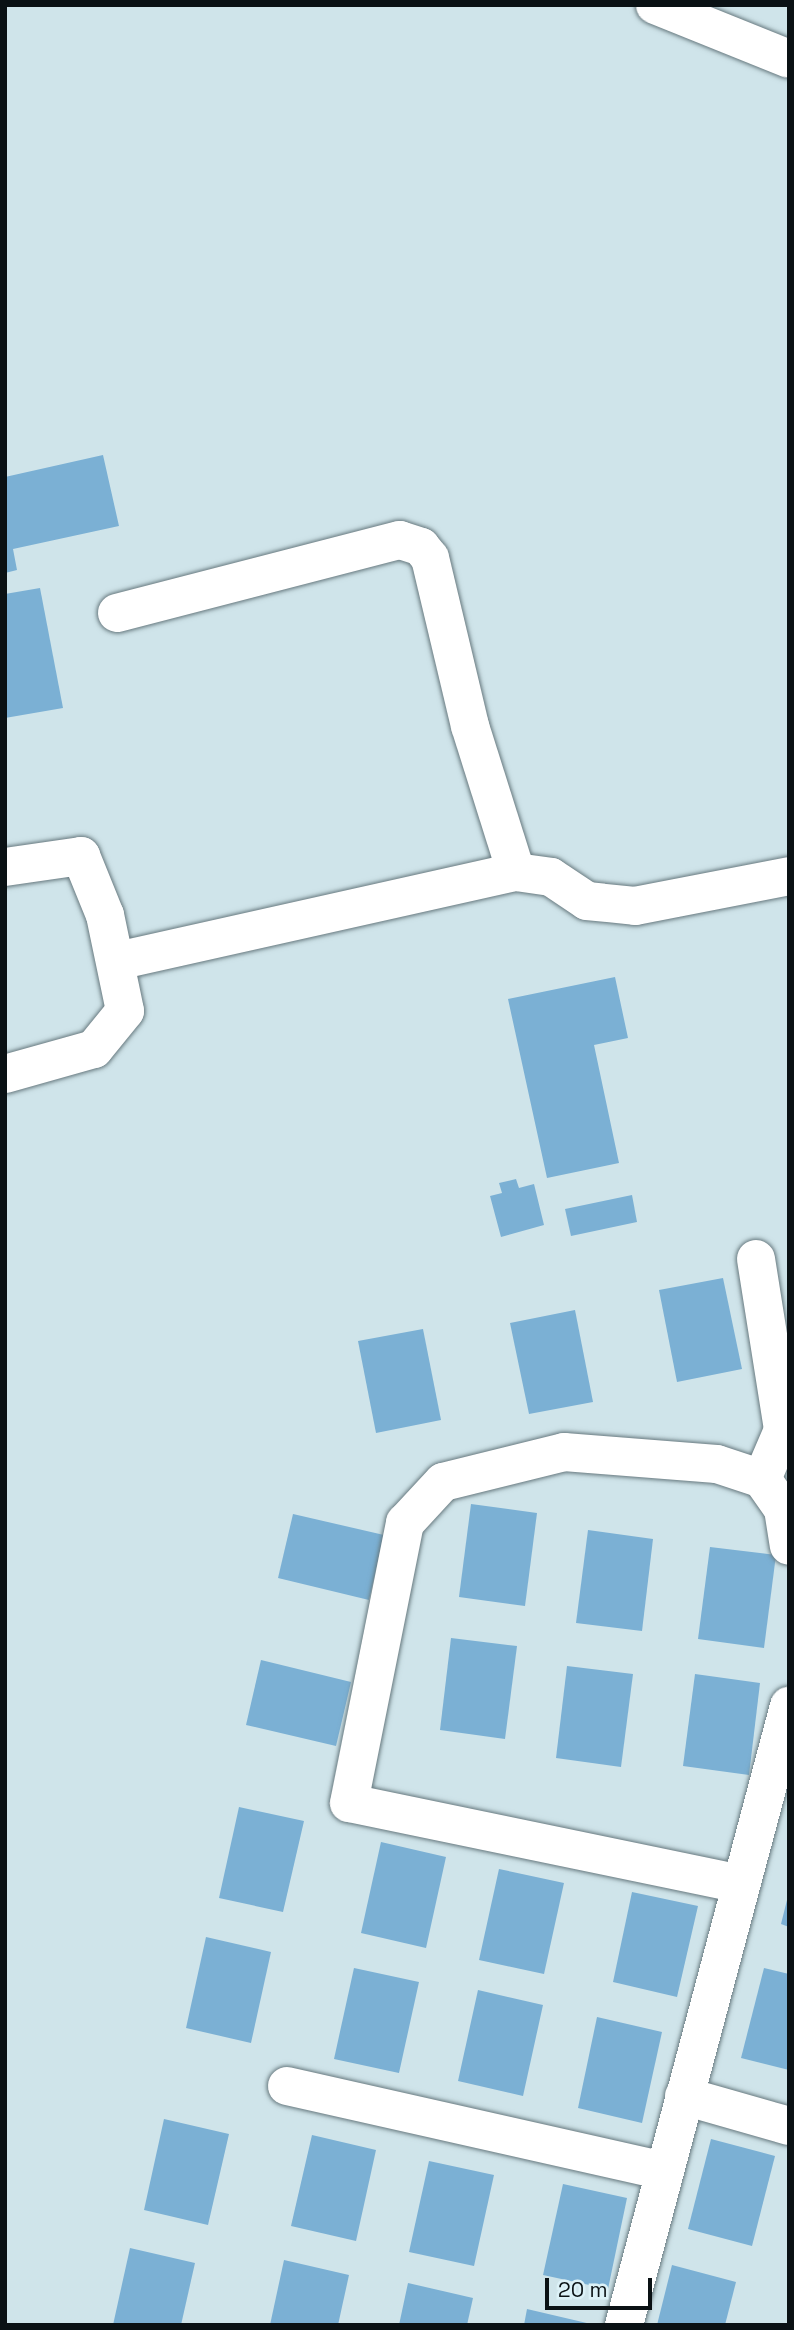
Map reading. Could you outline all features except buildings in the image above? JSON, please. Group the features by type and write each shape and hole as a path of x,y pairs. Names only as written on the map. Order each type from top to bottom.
{"street":[{"path":"655,5 789,60"},
{"path":"117,613 400,540 421,547 430,558 470,726 516,872"},
{"path":"5,867 81,856 117,961 125,1011 94,1049 5,1074"},
{"path":"117,961 516,872 551,877 587,901 635,906 789,876"},
{"path":"756,1259 783,1430 762,1479"},
{"path":"741,1884 349,1803 405,1523 443,1482 564,1452 717,1464 762,1479 783,1508 789,1546"},
{"path":"624,2325 741,1884 783,1748 789,1706"},
{"path":"287,2086 664,2171"},
{"path":"684,2096 789,2126"}]}
